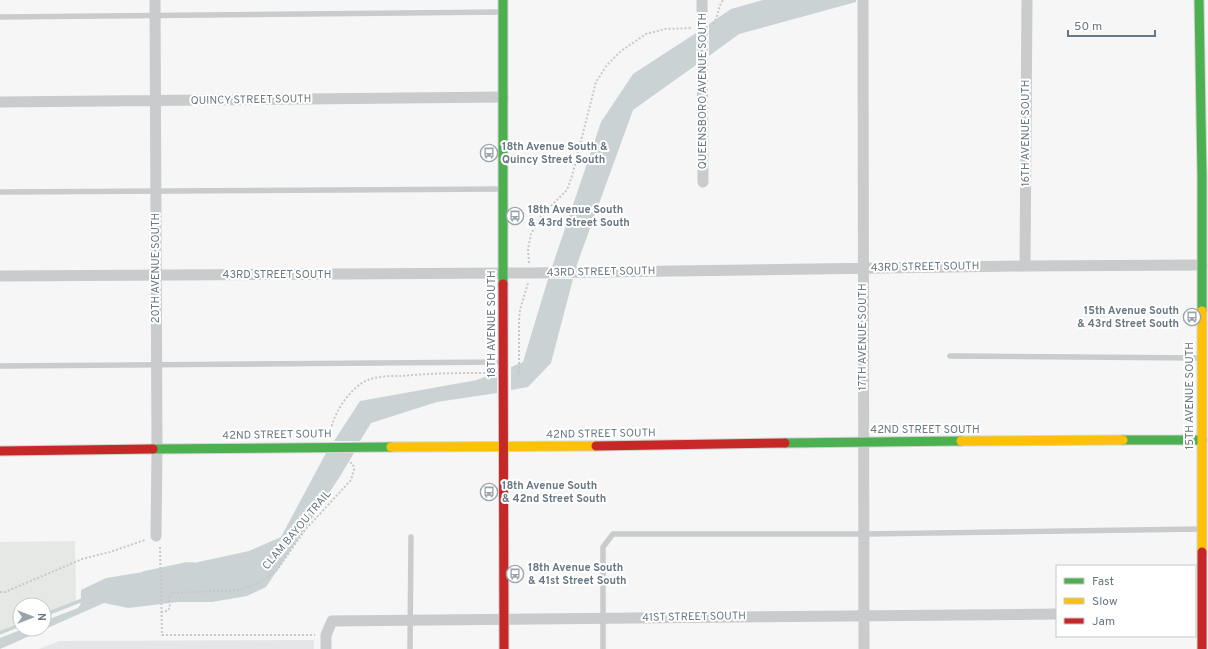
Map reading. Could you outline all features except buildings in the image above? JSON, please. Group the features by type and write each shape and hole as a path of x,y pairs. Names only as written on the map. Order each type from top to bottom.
{"street":[{"name":"20TH AVENUE SOUTH","path":"155,0 155,276 158,539"},
{"name":"18TH AVENUE SOUTH","path":"503,0 504,649"},
{"name":"QUEENSBORO AVENUE SOUTH","path":"702,0 703,182"},
{"name":"17TH AVENUE SOUTH","path":"863,0 864,649"},
{"name":"16TH AVENUE SOUTH","path":"1025,266 1027,0"},
{"name":"15TH AVENUE SOUTH","path":"1199,0 1205,177 1202,265 1202,529 1199,614 1202,649"},
{"name":"QUINCY STREET SOUTH","path":"0,102 503,97"},
{"name":"43RD STREET SOUTH","path":"0,276 530,273 1202,265"},
{"name":"42ND STREET SOUTH","path":"0,451 1202,440"},
{"name":"41ST STREET SOUTH","path":"326,634 332,621 1056,614"},
{"path":"326,634 326,649"}],"lane":[{"path":"0,17 503,12"},
{"path":"0,192 504,189"},
{"path":"950,356 1202,358"},
{"path":"0,366 156,366 504,362"},
{"path":"603,649 603,547 613,534 864,534 1202,529"},
{"path":"410,649 411,537"}],"path":[{"path":"328,447 330,428 337,412 354,390 367,380 380,377 440,372 519,374 519,320 520,310 528,289 530,273 528,250 531,234 542,215 567,190 596,82 607,65 621,51 646,34 665,29 702,28 712,25 716,20 718,7 723,0"},
{"name":"CLAM BAYOU TRAIL","path":"161,612 167,611 170,608 169,597 171,593 240,590 262,582 277,570 305,530 351,480 354,470 353,464 348,461 341,462"},
{"path":"0,592 5,592 82,559 158,539 162,635 326,634"}],"shaded area":[{"path":"763,0 856,0 856,2 739,34 709,56 709,24 731,9"},
{"path":"696,33 696,65 633,110 576,267 552,267 601,122 633,74"},
{"path":"548,279 573,279 551,363 528,387 511,390 511,367 523,362"},
{"path":"497,372 497,393 437,402 371,423 360,441 334,441 360,401 477,380"},
{"path":"326,453 354,453 266,587 247,596 212,602 178,602 128,608 104,603 52,626 52,618 78,608 81,603 81,590 106,578 180,566 249,551 281,537"},
{"path":"75,541 76,603 52,612 52,597 12,597 12,628 0,633 0,542"},
{"path":"12,633 12,637 27,637 0,649 0,638"},
{"path":"314,640 314,649 39,649 59,641"}],"waterway":[{"path":"144,573 186,564 193,564"},
{"path":"52,612 85,599"},
{"path":"0,633 12,628"}],"traffic: fast":[{"path":"503,0 503,284"},
{"path":"1199,0 1202,177 1202,311"},
{"path":"1123,440 1202,440"},
{"path":"785,443 961,441"},
{"path":"153,449 391,447"}],"traffic: slow":[{"path":"1202,311 1202,552"},
{"path":"961,441 1123,440"},
{"path":"391,447 596,446"}],"traffic: jam":[{"path":"503,284 504,649"},
{"path":"596,446 785,443"},
{"path":"0,451 153,449"},
{"path":"1202,552 1202,649"}],"place":[{"name":"18th Avenue South & Quincy Street South","path":"489,153"},
{"name":"18th Avenue South & 43rd Street South","path":"515,216"},
{"name":"15th Avenue South & 43rd Street South","path":"1192,317"},
{"name":"18th Avenue South & 42nd Street South","path":"489,492"},
{"name":"18th Avenue South & 41st Street South","path":"515,574"}]}
